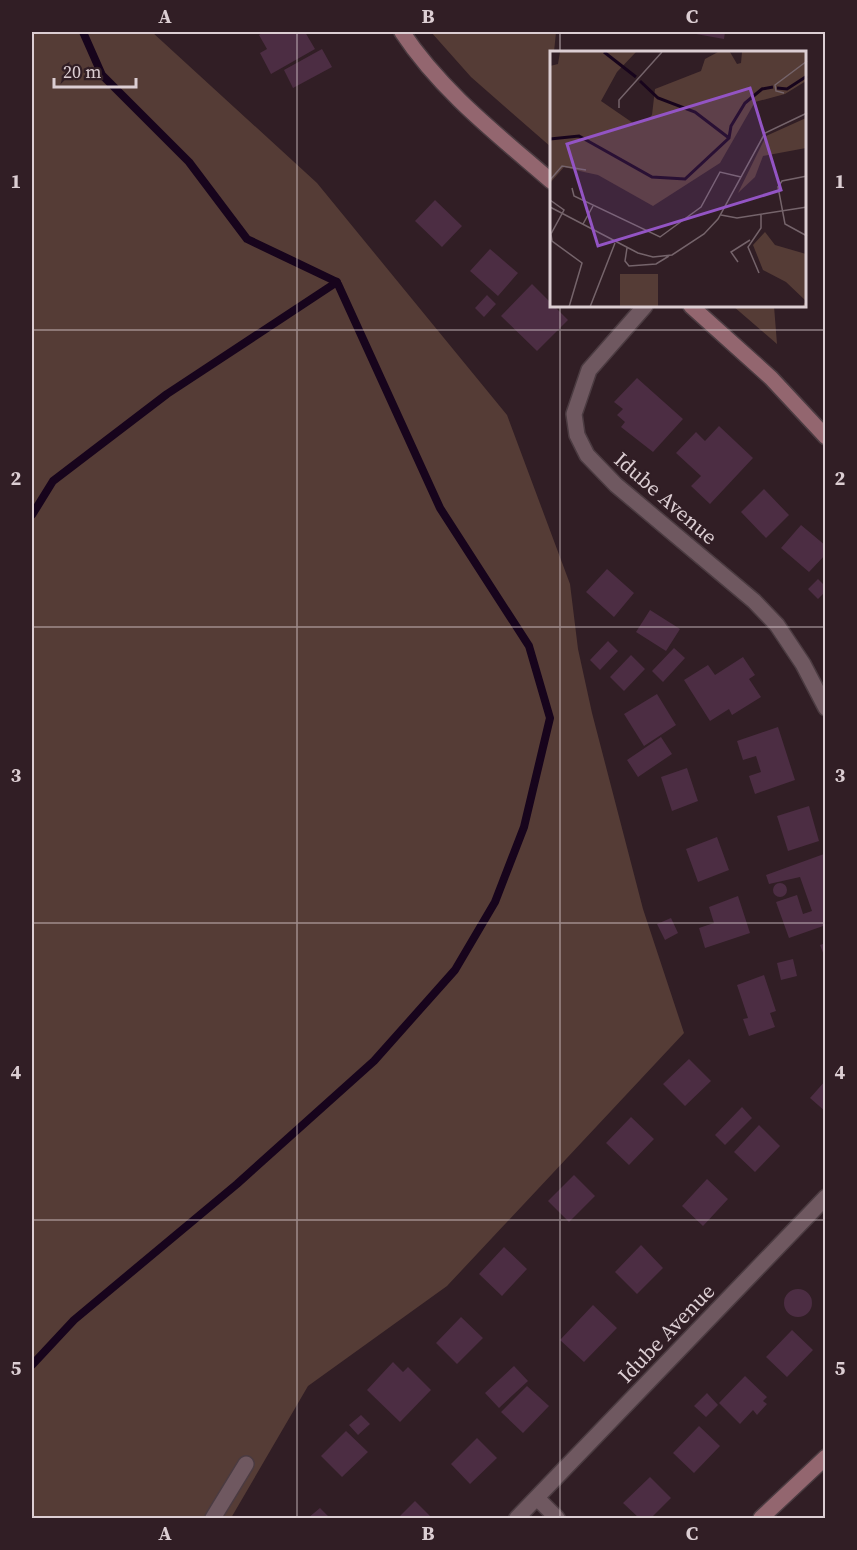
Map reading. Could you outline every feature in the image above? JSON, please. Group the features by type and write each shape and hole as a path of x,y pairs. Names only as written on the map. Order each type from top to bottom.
{"street":[{"path":"402,32 418,57 454,95 550,181"},
{"name":"Idube Avenue","path":"643,308 589,370 574,414 577,435 587,455 616,485 754,601 777,626 803,664 825,708"},
{"path":"693,308 771,378 825,437"},
{"name":"Idube Avenue","path":"517,1518 825,1197"},
{"path":"761,1518 825,1457"},
{"path":"213,1518 246,1464"},
{"path":"537,1498 557,1518"}],"shaded area":[{"path":"32,32 152,32 317,183 507,415 570,584 578,649 592,713 643,909 684,1033 447,1286 308,1386 231,1518 32,1518"},
{"path":"431,32 556,32 554,51 550,51 550,146 471,77"},
{"path":"735,308 774,308 777,344"}],"building":[{"path":"263,32 305,32 315,49 271,74 260,53 267,49 259,35"},
{"path":"696,32 725,32 724,39 696,34"},
{"path":"322,49 332,67 293,88 284,70"},
{"path":"435,200 462,226 442,247 415,221"},
{"path":"490,249 518,273 498,296 470,271"},
{"path":"532,284 550,302 550,308 556,308 568,320 537,351 501,316"},
{"path":"487,295 496,304 484,317 475,308"},
{"path":"637,378 683,419 653,452 621,427 625,422 617,415 623,409 614,402"},
{"path":"719,426 753,458 710,504 691,486 701,476 676,453 696,432 705,441"},
{"path":"764,489 789,515 766,538 741,512"},
{"path":"801,525 826,546 826,554 809,572 781,548"},
{"path":"607,569 634,593 614,617 586,592"},
{"path":"818,579 826,587 826,591 818,599 808,589"},
{"path":"650,610 680,629 666,651 636,632"},
{"path":"608,641 618,651 600,670 590,660"},
{"path":"674,648 685,658 663,682 652,671"},
{"path":"631,655 645,669 624,691 610,677"},
{"path":"743,657 755,675 749,679 761,697 732,715 729,709 710,721 684,680 708,665 715,675"},
{"path":"657,694 676,725 644,746 624,714"},
{"path":"778,727 795,780 755,794 749,776 761,772 756,756 743,760 737,741"},
{"path":"661,737 672,754 638,777 627,760"},
{"path":"687,768 698,801 672,811 661,777"},
{"path":"809,806 819,841 788,851 777,816"},
{"path":"717,837 729,870 698,882 686,849"},
{"path":"824,854 826,925 789,938 776,902 797,895 803,914 812,911 800,877 769,884 766,875"},
{"path":"780,883 785,885 787,890 785,895 780,897 775,895 773,890 775,885"},
{"path":"738,896 750,933 705,948 699,928 714,923 709,907"},
{"path":"671,918 678,933 665,940 657,924"},
{"path":"826,943 826,958 825,958 820,945"},
{"path":"793,959 797,976 781,980 777,963"},
{"path":"764,975 776,1011 770,1013 775,1027 749,1036 743,1019 748,1018 737,985"},
{"path":"689,1059 711,1081 685,1106 663,1084"},
{"path":"826,1080 826,1112 810,1098"},
{"path":"742,1107 752,1118 725,1145 715,1135"},
{"path":"631,1117 654,1139 629,1165 606,1143"},
{"path":"759,1125 780,1146 755,1172 734,1152"},
{"path":"574,1175 595,1196 569,1222 548,1201"},
{"path":"707,1179 728,1199 703,1226 682,1206"},
{"path":"641,1245 663,1268 637,1294 615,1272"},
{"path":"504,1247 527,1269 502,1296 479,1274"},
{"path":"798,1289 808,1293 812,1303 808,1313 798,1317 788,1313 784,1303 788,1293"},
{"path":"593,1305 617,1328 584,1362 560,1340"},
{"path":"461,1317 483,1338 457,1364 436,1343"},
{"path":"792,1330 813,1350 787,1377 766,1357"},
{"path":"393,1362 403,1372 408,1367 431,1390 400,1422 367,1390"},
{"path":"514,1366 528,1381 499,1408 485,1393"},
{"path":"745,1376 767,1397 763,1401 767,1404 757,1415 753,1410 740,1424 719,1403"},
{"path":"527,1386 549,1406 523,1433 501,1412"},
{"path":"707,1393 718,1405 706,1417 694,1406"},
{"path":"361,1415 370,1424 358,1435 349,1425"},
{"path":"699,1426 720,1446 694,1473 673,1453"},
{"path":"346,1431 368,1452 342,1477 321,1456"},
{"path":"477,1438 497,1458 470,1484 451,1464"},
{"path":"650,1477 671,1498 651,1518 639,1518 623,1503"},
{"path":"415,1501 432,1518 398,1518"},
{"path":"320,1508 330,1518 308,1518"}],"waterway":[{"path":"32,1365 74,1320 237,1184 374,1061 455,970 495,902 524,827 550,718 529,646 440,508 337,282 247,239 189,162 102,75 83,32"},
{"path":"32,515 53,481 167,394 337,282"}]}
